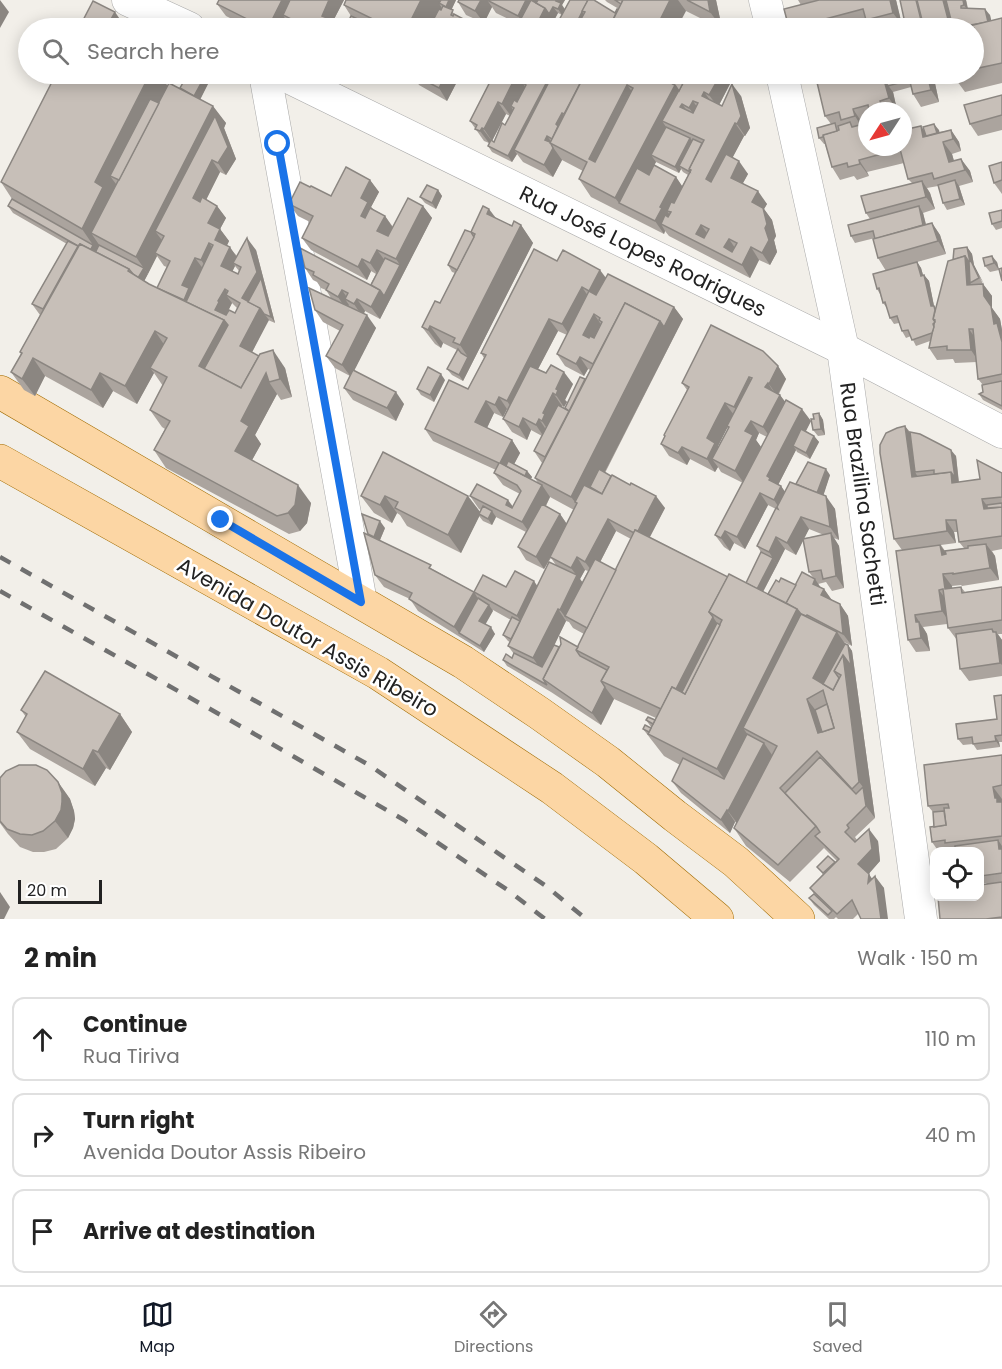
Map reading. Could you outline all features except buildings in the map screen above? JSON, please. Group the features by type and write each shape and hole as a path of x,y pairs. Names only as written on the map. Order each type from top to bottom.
{"main road":[{"path":"0,392 463,662 608,762 736,862 798,919"},
{"name":"Avenida Doutor Assis Ribeiro","path":"0,461 378,673 552,788 646,858 717,919"}],"street":[{"path":"128,0 167,18"},
{"path":"765,0 770,18"},
{"path":"267,84 361,602"},
{"name":"Rua José Lopes Rodrigues","path":"302,84 843,350 1002,432"},
{"name":"Rua Brazilina Sachetti","path":"784,84 843,350 921,919"}],"railway":[{"path":"0,557 369,765 546,886 586,919"},
{"path":"0,591 404,820 509,891 545,919"}],"route":[{"path":"221,520 361,602 278,144"}]}
